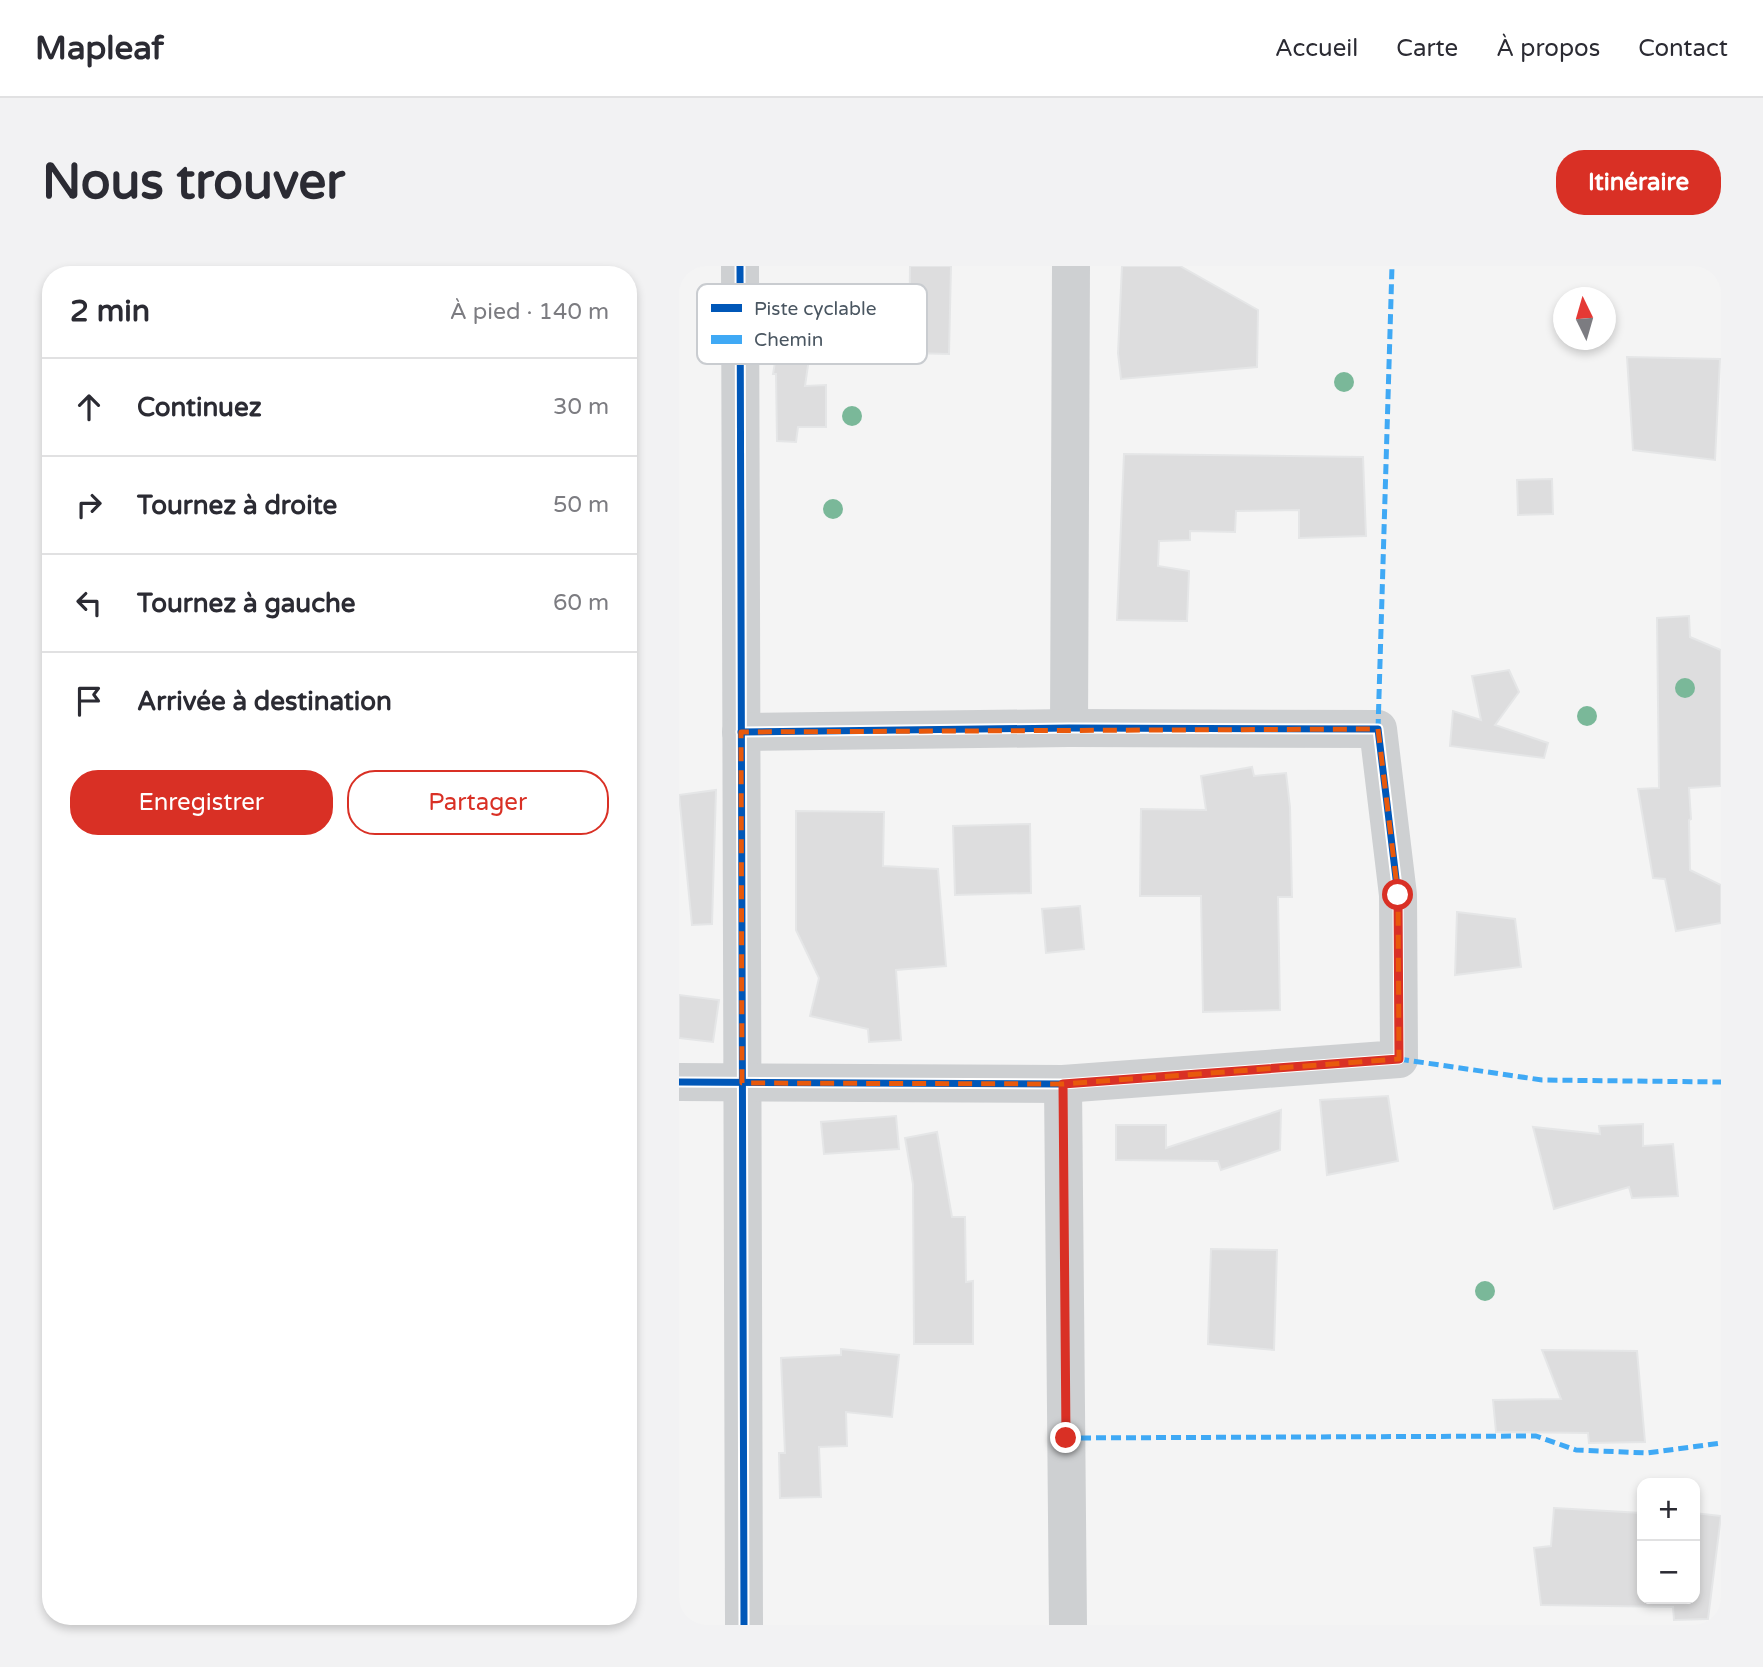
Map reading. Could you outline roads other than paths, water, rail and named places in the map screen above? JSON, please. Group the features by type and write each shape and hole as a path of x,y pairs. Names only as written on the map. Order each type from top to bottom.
{"street":[{"path":"740,266 740,284"},
{"path":"1069,728 1071,266"},
{"path":"740,364 744,1625"},
{"path":"679,1083 1063,1084 1399,1059 1398,895 1378,729 1069,728 741,732"},
{"path":"1063,1084 1068,1625"}]}
